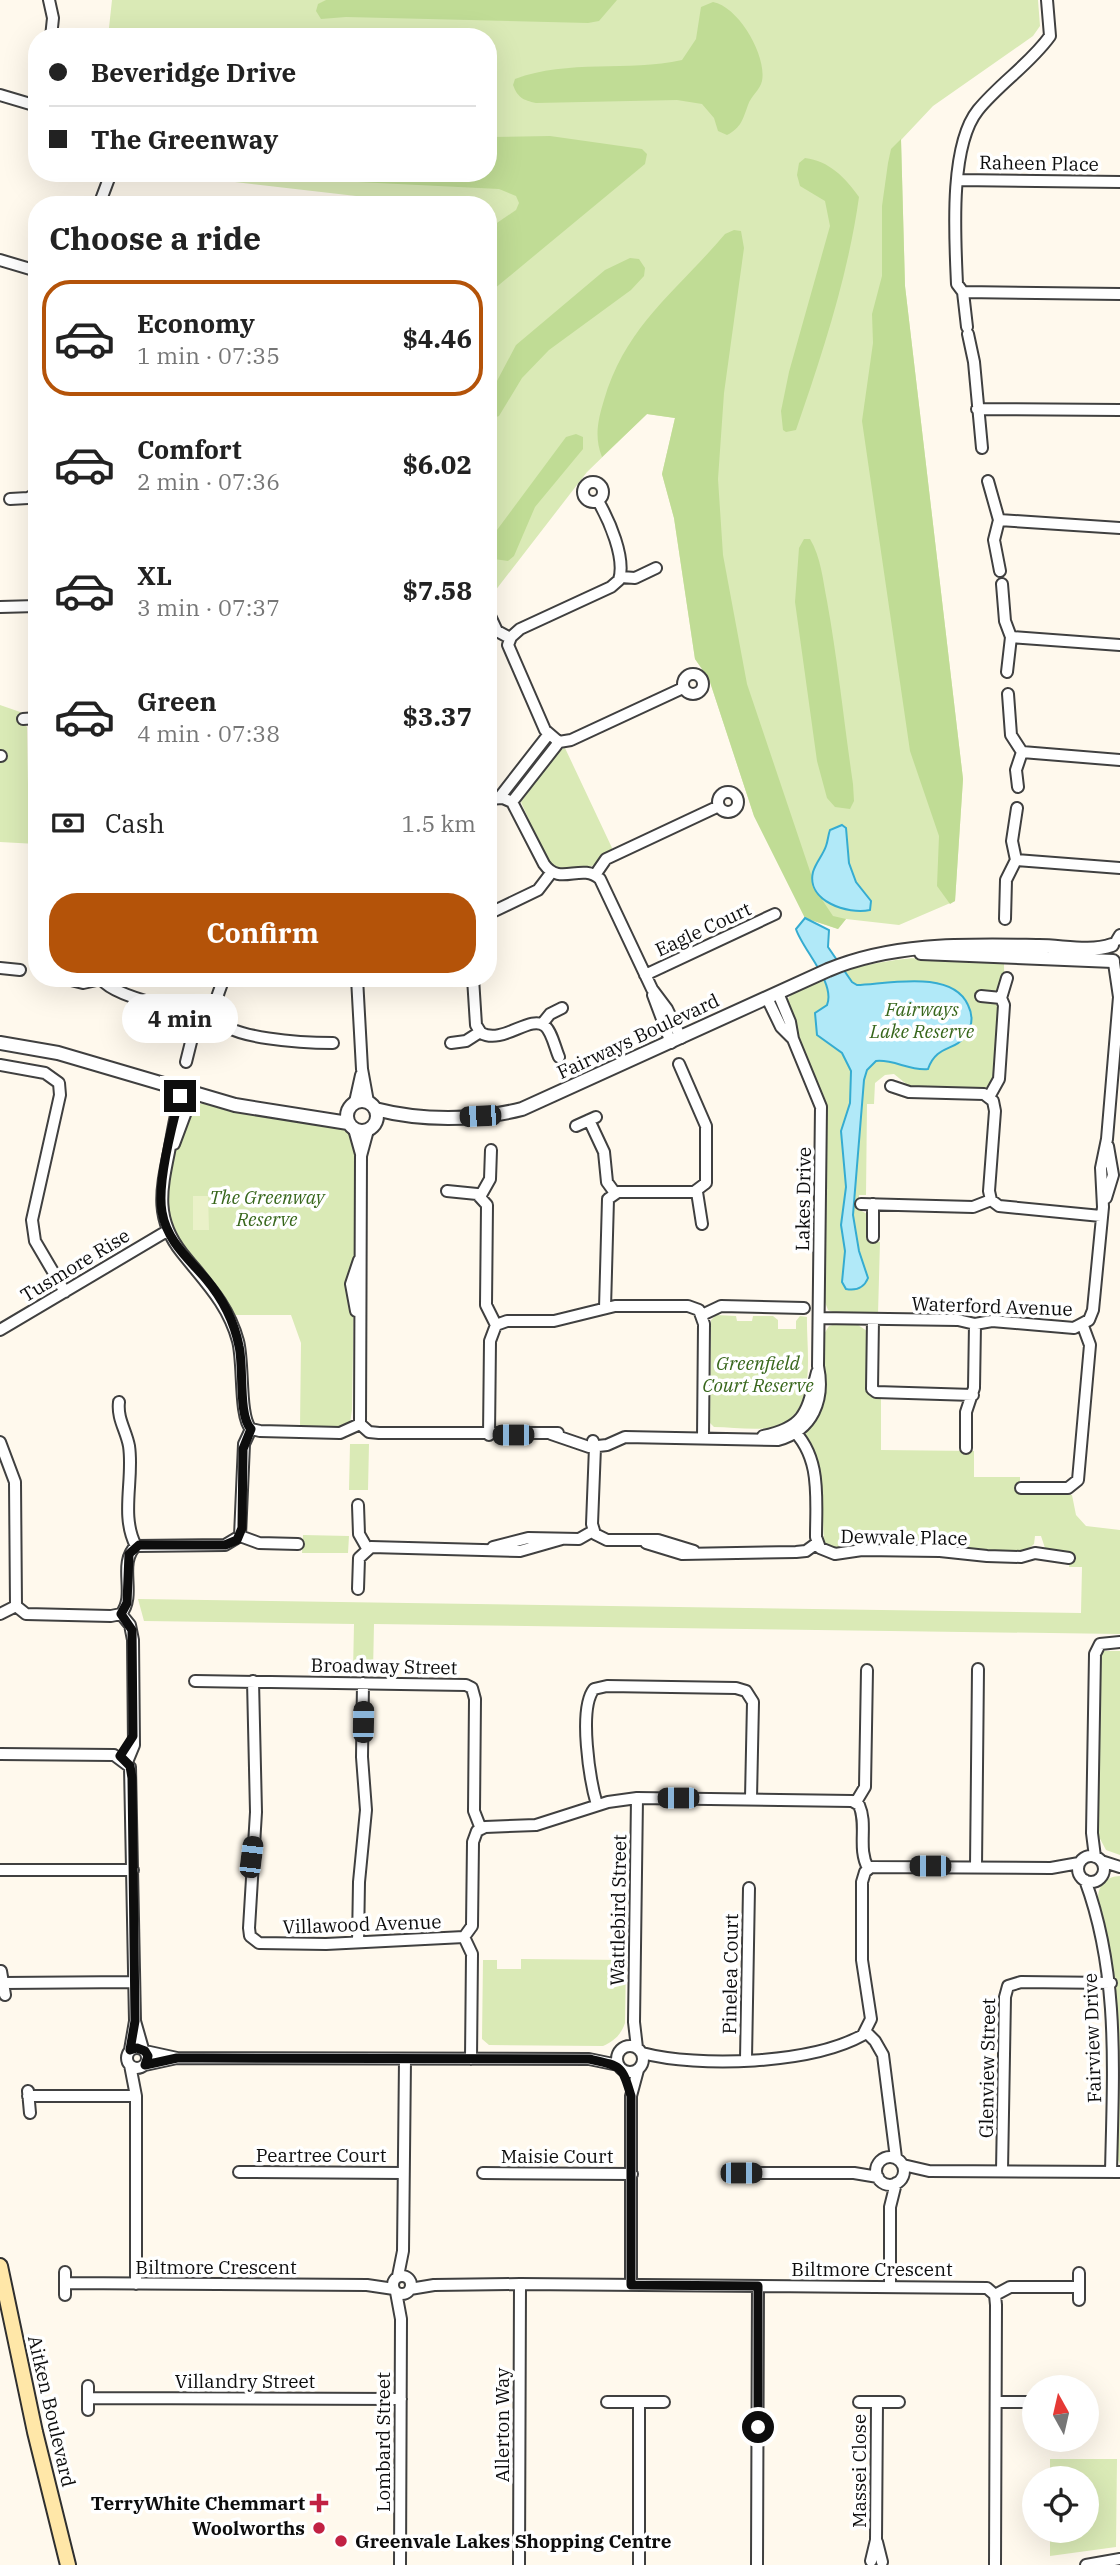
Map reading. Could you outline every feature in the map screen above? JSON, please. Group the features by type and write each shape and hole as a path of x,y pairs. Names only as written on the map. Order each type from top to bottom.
{"main road":[{"name":"Aitken Boulevard","path":"0,2266 68,2565"}],"street":[{"path":"49,0 52,28"},
{"path":"982,448 974,362 963,292 957,284 961,143 973,117 1050,36 1047,0"},
{"path":"0,95 28,103"},
{"name":"Raheen Place","path":"958,180 1120,182"},
{"path":"0,260 28,268"},
{"path":"963,292 1120,295"},
{"path":"977,409 1120,410"},
{"path":"988,481 999,520 994,540 1000,572"},
{"path":"10,499 28,498"},
{"path":"598,501 606,515 620,562 621,577"},
{"path":"999,520 1120,528"},
{"path":"656,568 640,576 621,577 611,587 520,629 510,638 510,654 548,735 559,742 571,740 683,688"},
{"path":"1002,584 1005,621 1012,637 1007,672"},
{"path":"0,607 28,606"},
{"path":"497,631 510,638"},
{"path":"1012,637 1120,645"},
{"path":"1008,694 1011,735 1022,752"},
{"path":"23,719 28,719"},
{"path":"497,794 548,735"},
{"path":"512,803 559,742"},
{"path":"1022,752 1120,760"},
{"path":"1018,786 1016,770 1022,752"},
{"path":"497,799 512,803 551,873 563,876 583,872 595,874 603,884 652,989 667,1009 676,1040"},
{"path":"595,874 603,862 612,856 719,806"},
{"path":"1005,919 1006,880 1017,860 1012,841 1017,808"},
{"path":"1017,860 1120,868"},
{"path":"497,910 538,890 551,873"},
{"name":"Eagle Court","path":"645,975 775,915"},
{"path":"1116,963 1110,953 1117,940"},
{"name":"Fairways Boulevard","path":"313,1115 362,1106 402,1116 480,1116 522,1109 853,960 938,945 1068,946 1095,950 1117,940"},
{"name":"Fairways Boulevard","path":"883,954 1116,963"},
{"name":"Waterford Avenue","path":"819,1318 958,1320 975,1324 992,1321 1083,1326 1089,1321 1093,1310 1102,1212 1101,1168 1107,1139 1120,996 1116,963"},
{"path":"0,968 20,970"},
{"path":"991,1200 989,1191 995,1111 989,1097 1000,1073 1005,1009 1000,998 1007,978"},
{"path":"110,987 192,1013 215,1015 224,1026 260,1037 333,1043"},
{"path":"215,1015 222,987"},
{"path":"357,987 362,1106 372,1126 361,1156 359,1260 351,1284 359,1320 360,1424"},
{"path":"473,987 476,1025 480,1032 496,1037 532,1023 542,1024 547,1029 559,1057"},
{"name":"Lakes Drive","path":"773,995 790,1022 793,1039 821,1107 818,1366 809,1406 793,1431"},
{"path":"981,996 1000,998"},
{"path":"542,1024 550,1014 562,1008"},
{"path":"186,1062 193,1035 192,1013"},
{"path":"451,1043 466,1041 480,1032"},
{"name":"Fairways Boulevard","path":"0,1043 58,1054 261,1111 313,1115 351,1126 372,1126 402,1116"},
{"path":"0,1065 46,1073 59,1083 60,1095 32,1220 35,1241 65,1292"},
{"path":"606,1308 605,1208 608,1199 615,1193 696,1192 704,1186 707,1134 703,1117 679,1065"},
{"path":"891,1086 909,1092 978,1094 989,1097"},
{"path":"187,1091 167,1163 160,1200 167,1231 184,1256 211,1286 229,1316 243,1370 244,1417 251,1429"},
{"path":"361,1156 351,1126 362,1106"},
{"path":"576,1126 593,1119 604,1152 607,1182 615,1193"},
{"path":"481,1195 489,1179 491,1150"},
{"path":"447,1191 481,1195"},
{"path":"696,1192 702,1224"},
{"path":"481,1195 488,1210 486,1305 496,1325"},
{"path":"873,1237 867,1204 972,1206 991,1200 1004,1207 1102,1212"},
{"name":"Tusmore Rise","path":"0,1330 167,1231"},
{"path":"489,1434 490,1340 496,1325 507,1321 554,1321 606,1308 688,1306 702,1315"},
{"path":"702,1315 721,1306 804,1308"},
{"path":"702,1315 703,1437"},
{"path":"873,1319 872,1389 884,1394 972,1395"},
{"path":"966,1448 966,1412 972,1395 975,1324"},
{"path":"1021,1488 1068,1488 1078,1480 1090,1345 1083,1326"},
{"path":"119,1402 119,1414 129,1447 129,1528 136,1546"},
{"path":"251,1429 340,1433 360,1424"},
{"path":"360,1424 373,1433 563,1432 593,1445 623,1432 642,1437 751,1438 793,1431"},
{"path":"121,1614 127,1603 129,1554 136,1546 229,1545 240,1536 243,1449 251,1429"},
{"name":"Dewvale Place","path":"793,1431 815,1468 817,1543 824,1551 835,1554 862,1550 940,1551 1021,1557 1035,1553 1069,1558"},
{"path":"0,1442 15,1482 16,1606 22,1612 32,1615 121,1614"},
{"path":"593,1445 593,1531"},
{"path":"358,1505 359,1534 367,1548"},
{"path":"593,1531 603,1539 658,1540 694,1551 796,1552 806,1551 817,1543"},
{"path":"367,1548 487,1548 528,1538 579,1539 593,1531"},
{"path":"240,1536 254,1543 298,1544"},
{"path":"358,1589 359,1558 367,1548"},
{"path":"0,1614 16,1606"},
{"path":"121,1614 132,1630 133,1736 123,1759 132,1778 135,2021 127,2060 136,2096 136,2284"},
{"path":"1087,1866 1092,1832 1095,1654 1100,1644 1120,1642"},
{"path":"976,1867 978,1669"},
{"path":"856,1802 865,1787 867,1670"},
{"name":"Broadway Street","path":"195,1681 460,1684 472,1688 475,1699 474,1811 481,1829"},
{"name":"Villawood Avenue","path":"253,1681 256,1812 251,1857 250,1936 265,1944 464,1937 472,1926 473,1842 475,1834 481,1829"},
{"path":"358,1942 359,1882 366,1822 363,1683"},
{"path":"597,1805 589,1764 589,1700 594,1689 607,1686 746,1690 752,1702 751,1798"},
{"path":"0,1755 123,1759"},
{"path":"481,1829 536,1825 597,1805 637,1798 856,1802"},
{"name":"Wattlebird Street","path":"631,2096 640,2068 640,2050 634,2022 637,1798"},
{"path":"130,2065 177,2058 589,2059 621,2050 640,2050 666,2059 746,2059 816,2050 866,2032 872,2019 862,1947 862,1882 868,1868 862,1855 862,1812 856,1802"},
{"path":"1087,1866 1100,1877 1120,1868"},
{"name":"Fairview Drive","path":"1087,1866 1100,1877 1094,1904"},
{"name":"Fairview Drive","path":"1087,1866 1111,1983 1116,2172"},
{"path":"868,1868 1120,1868"},
{"path":"0,1870 133,1870"},
{"name":"Pinelea Court","path":"746,2059 749,1888"},
{"path":"464,1937 472,1954 471,2059"},
{"path":"1,1971 4,1989 134,1982"},
{"name":"Glenview Street","path":"1002,2171 1005,1997 1008,1986 1021,1982 1111,1983"},
{"path":"135,2021 148,2056 136,2096"},
{"name":"Wattlebird Street","path":"621,2050 634,2022"},
{"path":"866,2032 883,2055 888,2082 890,2286"},
{"path":"130,2050 144,2050 177,2058"},
{"path":"621,2050 621,2068 631,2096 631,2285"},
{"name":"Lombard Street","path":"400,2565 405,2059"},
{"path":"589,2059 621,2068 640,2068 666,2059"},
{"path":"30,2113 28,2093 136,2096"},
{"name":"Peartree Court","path":"239,2172 403,2173"},
{"path":"741,2173 1116,2172"},
{"name":"Maisie Court","path":"483,2173 632,2174"},
{"path":"1079,2273 1079,2300"},
{"name":"Biltmore Crescent","path":"65,2283 982,2287 995,2295"},
{"name":"Allerton Way","path":"519,2565 520,2284"},
{"path":"757,2565 758,2286"},
{"path":"995,2565 995,2295 1010,2287 1079,2287"},
{"name":"Villandry Street","path":"88,2386 88,2404 401,2399"},
{"path":"607,2402 664,2402"},
{"path":"639,2402 639,2565"},
{"name":"Massei Close","path":"859,2402 899,2402"},
{"path":"996,2402 1022,2402"},
{"name":"Massei Close","path":"876,2564 877,2403"},
{"path":"1086,2565 1120,2559"}],"green space":[{"path":"112,0 1038,0 1040,26 1033,36 933,106 901,140 905,286 963,779 955,901 899,925 846,919 838,929 805,918 754,816 709,679 695,659 674,518 662,474 675,418 647,414 587,472 497,588 497,196 356,196 235,182 497,182 497,28 109,28"},
{"path":"326,0 617,0 599,21 588,23 346,17 321,19 316,11 318,4"},
{"path":"713,2 732,13 749,34 756,46 762,71 761,84 749,102 741,123 727,135 718,131 714,118 702,104 677,100 536,103 522,98 513,85 515,79 556,69 682,60 696,39 701,7"},
{"path":"550,136 642,149 647,154 645,164 497,287 497,223 516,210 519,203 516,196 499,189 358,182 497,182 497,137"},
{"path":"901,139 905,286 963,779 955,901 950,904 937,886 939,836 910,751 862,421 873,343 872,314 882,276 882,206 891,149"},
{"path":"805,158 836,171 859,197 841,286 824,344 796,430 786,432 783,430 781,411 789,372 830,226 825,201 800,186 797,175 799,163"},
{"path":"734,230 741,231 744,248 724,393 718,479 723,555 747,684 817,892 833,916 846,919 838,929 805,918 754,816 709,679 695,659 674,518 662,474 675,418 647,414 602,457 598,442 604,400 625,350 655,310 725,234"},
{"path":"630,258 639,259 645,268 644,276 631,290 549,350 522,378 497,417 497,381 516,345 605,270"},
{"path":"576,434 583,437 583,449 535,507 514,556 508,561 497,559 497,530 566,437"},
{"path":"804,539 810,539 817,553 823,577 853,784 854,801 850,809 835,807 827,798 817,761 795,602 799,548"},
{"path":"0,705 23,713 23,723 27,727 28,844 0,842"},
{"path":"565,748 613,850 594,865 576,870 558,868 548,863 521,802 558,750"},
{"name":"Fairways Lake Reserve","path":"917,958 1004,962 1002,984 992,993 992,1001 999,1007 995,1080 984,1089 910,1087 894,1074 885,1075 875,1083 874,1104 867,1104 866,1195 859,1195 858,1209 869,1215 869,1242 880,1242 878,1314 835,1313 828,1310 825,1302 826,1108 786,1003 793,993 807,984 845,970"},
{"name":"The Greenway Reserve","path":"203,1103 243,1114 328,1122 349,1129 356,1157 350,1423 339,1427 300,1427 301,1343 291,1315 233,1315 217,1289 175,1234 167,1198 169,1179 179,1142 193,1107"},
{"path":"193,1196 208,1196 209,1230 193,1230"},
{"name":"Greenfield Court Reserve","path":"716,1315 736,1316 737,1321 752,1321 753,1316 773,1316 778,1320 778,1329 796,1329 796,1321 800,1316 807,1317 807,1380 798,1410 788,1420 774,1427 760,1429 714,1427 710,1423 711,1320"},
{"path":"858,1325 867,1331 874,1396 881,1398 881,1450 974,1451 974,1477 1020,1477 1020,1492 1072,1495 1076,1515 1086,1526 1120,1530 1120,1634 374,1624 373,1672 353,1672 354,1624 144,1621 138,1599 1081,1613 1082,1567 1069,1567 1069,1554 1046,1551 1041,1536 1035,1536 1034,1544 1025,1552 835,1549 824,1545 821,1472 805,1436 824,1391 824,1334 829,1326"},
{"path":"350,1444 369,1444 368,1490 349,1490"},
{"path":"303,1535 349,1536 348,1553 302,1553"},
{"path":"1104,1651 1120,1651 1120,1855 1106,1850 1097,1833 1100,1655"},
{"path":"1120,1876 1120,2164 1115,2153 1116,1995 1098,1898 1104,1882"},
{"path":"521,1959 626,1960 625,2023 619,2034 603,2046 489,2045 482,2039 483,1960 497,1960 497,1969 521,1969"},
{"path":"1050,2459 1117,2459 1116,2547 1050,2556 1050,2543 1099,2543 1099,2466 1050,2466"}],"water":[{"path":"842,825 846,828 849,863 856,882 871,901 870,910 851,910 831,904 816,891 813,882 813,872 825,849 830,830"},
{"path":"805,918 829,930 828,947 852,982 857,985 901,981 934,983 960,994 968,1005 971,1016 970,1028 962,1040 936,1056 928,1069 876,1061 867,1070 853,1215 859,1251 868,1278 860,1288 854,1290 846,1289 842,1282 845,1251 841,1225 846,1187 841,1131 850,1103 851,1071 842,1053 817,1035 815,1013 827,1005 828,996 823,977 796,929"}],"place":[{"name":"TerryWhite Chemmart","path":"319,2503"},
{"name":"Woolworths","path":"319,2528"},
{"name":"Greenvale Lakes Shopping Centre","path":"341,2541"}],"route":[{"path":"180,1096 160,1190 164,1222 172,1239 184,1256 207,1279 229,1316 239,1343 243,1370 244,1417 251,1429 244,1444 242,1528 237,1540 229,1545 139,1545 129,1554 127,1603 121,1614 130,1625 133,1640 133,1736 120,1756 132,1772 135,2021 130,2050 137,2048 145,2051 148,2056 145,2065 177,2058 202,2058 589,2059 618,2065 624,2071 631,2096 631,2285 758,2286 758,2427"}]}
